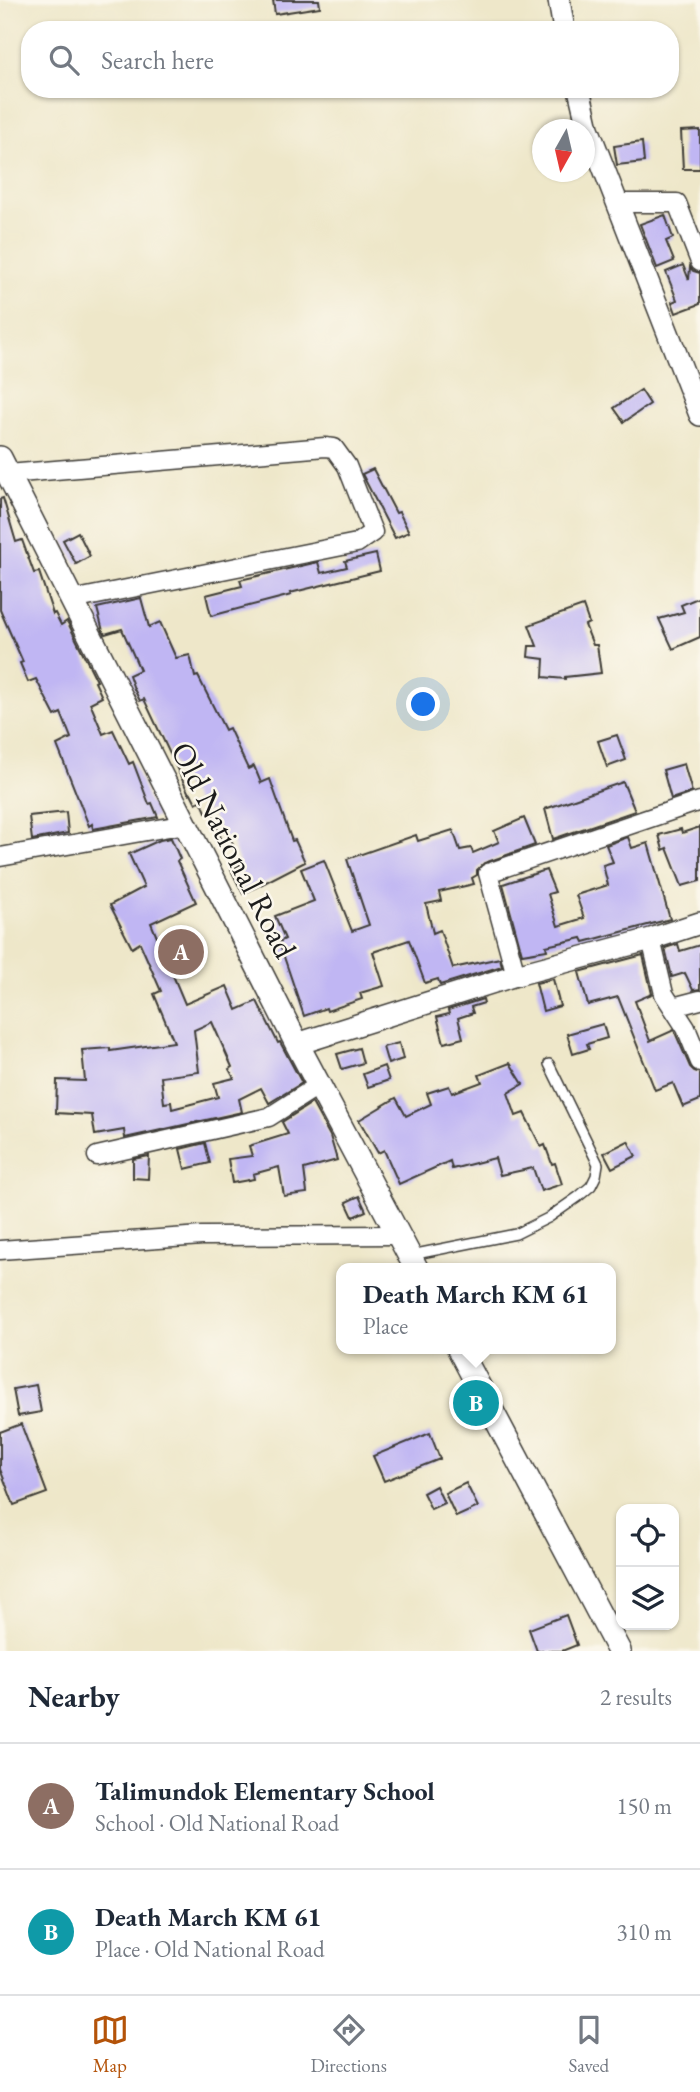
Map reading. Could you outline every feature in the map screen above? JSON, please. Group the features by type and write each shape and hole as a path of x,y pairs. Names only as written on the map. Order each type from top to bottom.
{"main road":[{"name":"Old National Road","path":"4,466 319,1085 413,1262"},
{"path":"462,1354 619,1651"}],"street":[{"path":"559,0 562,21"},
{"path":"581,98 589,128 617,203 700,415"},
{"path":"617,203 677,203 700,262"},
{"path":"4,466 334,448 347,466 373,532 357,543 72,600"},
{"path":"516,975 488,873 700,801"},
{"path":"0,857 186,824"},
{"path":"298,1044 516,975 651,940 700,923"},
{"path":"651,940 664,994 686,1028 700,1062"},
{"path":"673,1007 700,1000"},
{"path":"97,1156 269,1117 319,1085"},
{"path":"0,1250 202,1236 398,1235"}],"lane":[{"path":"413,1262 516,1234 548,1218 591,1186 598,1164 549,1065"}],"building":[{"path":"273,0 319,0 320,7 275,14"},
{"path":"700,130 700,169 683,169 681,131"},
{"path":"642,142 644,162 617,165 614,146"},
{"path":"665,215 673,238 666,241 674,261 657,268 640,224"},
{"path":"683,265 689,280 690,267 700,273 700,304 676,313 672,302 677,300 666,272"},
{"path":"641,390 650,404 624,422 614,408"},
{"path":"373,469 409,532 395,538 362,474"},
{"path":"3,498 16,542 22,540 34,573 39,572 53,614 55,613 61,625 67,621 97,681 95,682 102,697 90,703 103,734 113,730 129,764 133,762 149,804 152,803 158,817 93,829 92,824 89,826 57,745 71,738 61,713 55,716 36,679 28,682 20,663 23,662 0,610 0,499"},
{"path":"78,532 90,556 76,564 63,540"},
{"path":"376,554 380,571 211,616 206,595 242,586 240,580 318,562 321,573 347,567 345,561"},
{"path":"700,597 700,637 673,649 659,619 684,612 681,605"},
{"path":"141,598 149,627 160,622 176,658 190,655 195,677 198,676 225,730 229,728 248,769 254,766 261,783 270,779 292,841 295,840 305,862 243,894 231,870 240,865 230,837 222,841 211,810 206,812 201,800 196,803 191,793 189,794 144,699 140,701 134,689 129,675 140,670 122,629 105,634 103,631 97,608"},
{"path":"583,606 589,623 585,625 593,645 597,645 601,673 565,679 543,677 544,659 528,657 529,646 537,646 529,625"},
{"path":"617,735 626,760 607,767 598,741"},
{"path":"684,764 692,792 671,799 663,770"},
{"path":"623,782 635,811 553,839 545,809"},
{"path":"66,812 68,833 32,840 29,816"},
{"path":"524,818 535,845 484,863 472,878 474,884 439,892 441,901 426,904 433,933 440,930 453,968 500,958 502,966 440,985 438,979 425,983 409,940 373,952 384,986 360,993 362,999 304,1016 279,942 285,939 275,916 314,901 301,869 324,860 352,931 369,925 347,859 416,835 418,841 453,830 460,850 471,848 473,853 499,842 494,831"},
{"path":"700,827 700,881 682,886 667,848 663,850 659,835 681,829 682,833"},
{"path":"628,837 632,848 648,843 670,919 584,942 582,938 546,946 547,950 522,954 503,884 546,870 555,892 548,894 558,926 584,918 576,895 608,885 603,865 613,862 606,845"},
{"path":"171,838 180,859 177,861 196,902 151,923 185,1004 227,986 237,1010 257,1001 302,1083 269,1103 261,1088 239,1099 242,1112 125,1138 124,1130 95,1135 92,1115 56,1113 57,1080 85,1081 82,1050 110,1048 110,1051 174,1042 154,994 161,991 140,943 132,948 110,905 144,887 129,854","holes":["212,1022 232,1067 229,1069 234,1078 214,1083 218,1097 172,1109 171,1102 164,1103 161,1077 199,1072 194,1030"]},
{"path":"678,944 680,951 700,945 700,989 693,990 685,973 672,977 665,948"},
{"path":"643,955 652,994 635,1001 650,1041 674,1030 690,1067 700,1073 700,1100 683,1107 673,1083 655,1090 618,997 588,1005 579,972"},
{"path":"553,979 560,1006 543,1011 536,983"},
{"path":"483,999 484,1003 471,1007 473,1013 458,1018 463,1038 444,1043 437,1017 449,1014 448,1010"},
{"path":"603,1024 607,1038 587,1044 589,1049 573,1054 567,1034"},
{"path":"399,1043 403,1059 388,1064 383,1047"},
{"path":"359,1048 363,1063 342,1069 337,1054"},
{"path":"510,1063 523,1084 508,1093 516,1116 524,1113 541,1147 545,1145 552,1164 555,1163 562,1184 541,1191 533,1168 500,1175 495,1158 452,1169 450,1161 399,1184 384,1150 378,1153 359,1120 396,1098 406,1116 431,1104 427,1093 449,1086 452,1093 482,1082 479,1075"},
{"path":"384,1066 389,1080 368,1087 363,1074"},
{"path":"312,1103 330,1136 337,1160 304,1169 307,1193 284,1196 279,1167 253,1174 254,1179 232,1183 228,1159 252,1156 249,1146 288,1134 282,1122"},
{"path":"628,1141 636,1156 612,1168 604,1153"},
{"path":"205,1143 210,1163 185,1169 180,1149"},
{"path":"149,1156 148,1179 133,1178 133,1159"},
{"path":"359,1196 366,1211 353,1217 346,1202"},
{"path":"36,1385 41,1412 18,1416 13,1389"},
{"path":"21,1424 47,1493 14,1505 0,1469 0,1432"},
{"path":"430,1433 440,1459 384,1481 373,1456"},
{"path":"466,1483 478,1507 456,1517 445,1493"},
{"path":"436,1486 444,1503 431,1509 423,1493"},
{"path":"566,1615 577,1645 562,1651 537,1651 529,1629"}],"place":[{"name":"Talimundok Elementary School","path":"181,952"},
{"name":"Death March KM 61","path":"476,1403"}]}
